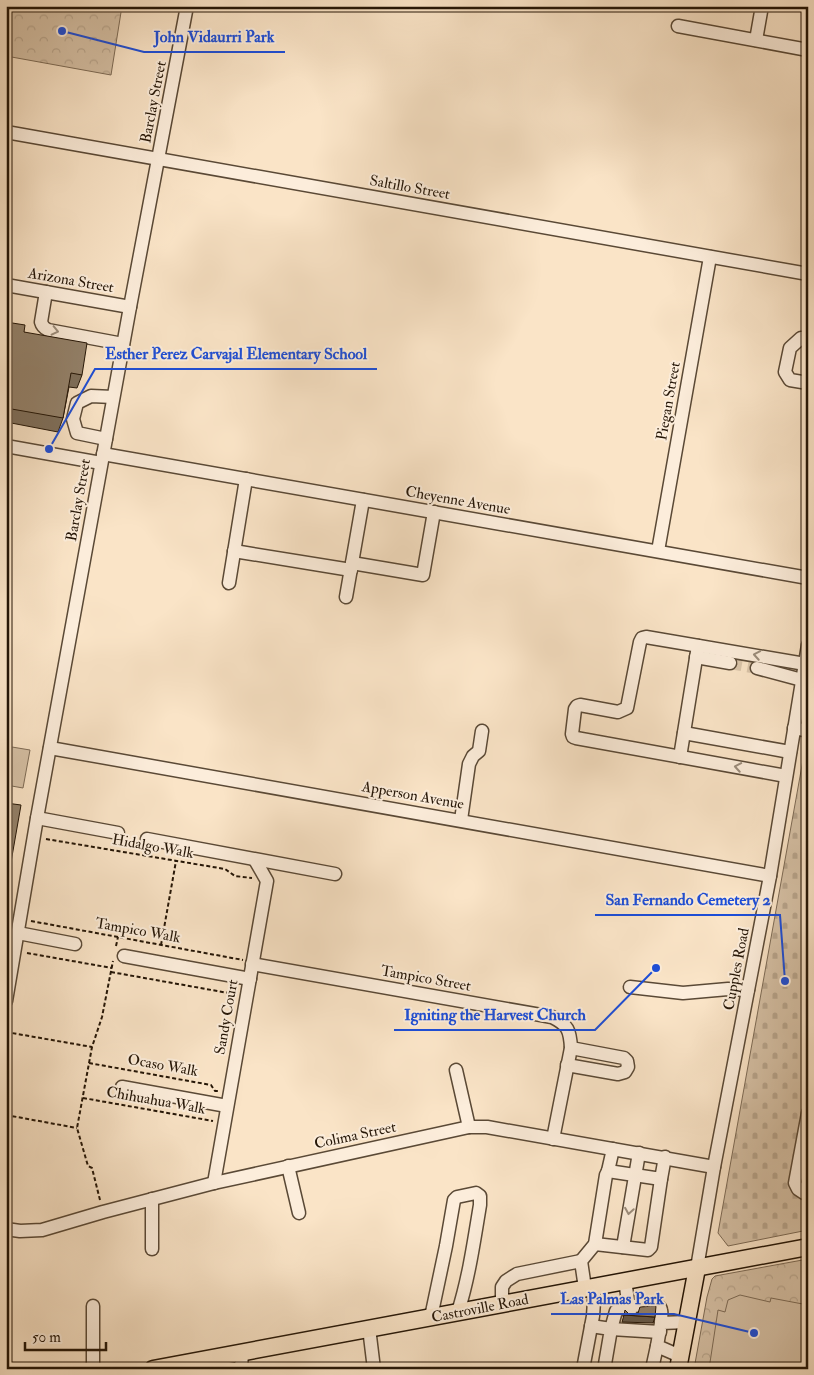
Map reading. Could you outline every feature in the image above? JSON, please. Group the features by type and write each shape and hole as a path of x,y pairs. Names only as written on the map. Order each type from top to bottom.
{"main road":[{"name":"Castroville Road","path":"153,1369 808,1247"},
{"path":"679,1362 697,1268"}],"street":[{"name":"Barclay Street","path":"6,1001 9,966 18,932 113,397 187,6"},
{"path":"756,40 762,6"},
{"path":"678,26 808,50"},
{"name":"Saltillo Street","path":"6,132 808,274"},
{"name":"Piegan Street","path":"658,552 710,257"},
{"name":"Arizona Street","path":"6,285 130,307"},
{"path":"46,292 42,326 48,330 123,344"},
{"path":"808,339 801,338 790,348 785,372 790,380 808,383"},
{"path":"106,439 77,433 73,419 77,403 91,396 113,397"},
{"name":"Cheyenne Avenue","path":"6,446 246,479 808,578"},
{"path":"229,583 246,479"},
{"path":"346,598 363,500"},
{"path":"234,551 422,575 434,512"},
{"path":"730,663 697,651 646,637 642,638 627,708 618,712 577,706 572,734 576,738 786,776"},
{"name":"Cupples Road","path":"697,1268 714,1167 770,876 808,645"},
{"path":"697,651 805,664"},
{"path":"680,756 697,651"},
{"path":"757,668 802,680"},
{"path":"794,728 808,731"},
{"path":"461,820 470,764 473,756 479,751 482,731"},
{"path":"684,733 790,752"},
{"name":"Apperson Avenue","path":"50,748 770,876"},
{"path":"37,818 118,833"},
{"path":"148,839 335,874"},
{"path":"255,860 266,881"},
{"name":"Sandy Court","path":"214,1183 266,881"},
{"path":"18,932 75,944"},
{"path":"117,957 250,979"},
{"name":"Tampico Street","path":"252,963 552,1017 564,1024 570,1034 571,1048 553,1139"},
{"path":"630,987 683,993 728,989 748,990"},
{"path":"567,1065 618,1074 625,1072 628,1067 628,1061 624,1058 571,1048"},
{"path":"456,1070 469,1127"},
{"path":"122,1087 229,1099"},
{"path":"808,1113 795,1183 798,1189 808,1192"},
{"name":"Colima Street","path":"6,1229 20,1231 42,1230 214,1183 469,1127 487,1127 714,1167"},
{"path":"502,1303 502,1287 506,1281 517,1274 581,1261 596,1244 606,1175 613,1149"},
{"path":"623,1247 639,1153"},
{"path":"596,1244 648,1250 651,1247 665,1158"},
{"path":"288,1166 299,1213"},
{"path":"608,1170 661,1179"},
{"path":"431,1317 454,1200 458,1197 476,1193 480,1196 480,1205 470,1267 458,1312"},
{"path":"152,1199 152,1249"},
{"path":"581,1261 590,1287 591,1326 583,1369"},
{"path":"625,1281 631,1319"},
{"path":"645,1318 653,1304 659,1306 662,1310 652,1369"},
{"path":"93,1306 93,1369"},
{"path":"605,1364 616,1311 622,1308 631,1319"},
{"path":"591,1326 611,1329 631,1319 645,1318 660,1327 687,1322"},
{"path":"631,1319 645,1318"},
{"path":"369,1328 374,1369"},
{"path":"656,1346 679,1362"},
{"path":"241,1369 242,1352"}],"path":[{"name":"Hidalgo Walk","path":"34,836 225,870 235,876 266,881"},
{"path":"161,945 176,861"},
{"name":"Tampico Walk","path":"20,919 252,963"},
{"path":"103,1212 92,1168 88,1166 78,1128 92,1047 102,1017 112,968 117,957 118,937"},
{"path":"14,951 112,968"},
{"path":"111,972 246,996"},
{"path":"6,1032 92,1047"},
{"name":"Ocaso Walk","path":"89,1063 211,1085 215,1091 229,1099"},
{"name":"Chihuahua Walk","path":"83,1098 224,1123"},
{"path":"6,1115 78,1128"}],"green space":[{"path":"6,6 122,6 111,75 6,56"},
{"path":"808,732 808,1230 728,1246 718,1233"},
{"path":"12,747 30,750 23,788 6,785"},
{"path":"808,1259 808,1369 694,1369 707,1297 712,1279 715,1276"},
{"path":"740,1295 770,1302 771,1298 808,1305 808,1369 709,1369 718,1310 725,1312 728,1300"}],"building":[{"path":"6,322 25,325 24,332 87,343 82,375 71,373 63,418 6,408"},
{"path":"6,803 21,805 7,885 6,884"},
{"path":"656,1306 655,1317 624,1315 625,1310 629,1314 634,1315 638,1313 640,1307"}],"tunnel":[{"path":"730,663 757,668"}],"place":[{"name":"John Vidaurri Park","path":"62,31"},
{"name":"Esther Perez Carvajal Elementary School","path":"49,449"},
{"name":"Igniting the Harvest Church","path":"656,968"},
{"name":"San Fernando Cemetery 2","path":"785,981"},
{"name":"Las Palmas Park","path":"754,1333"}]}
